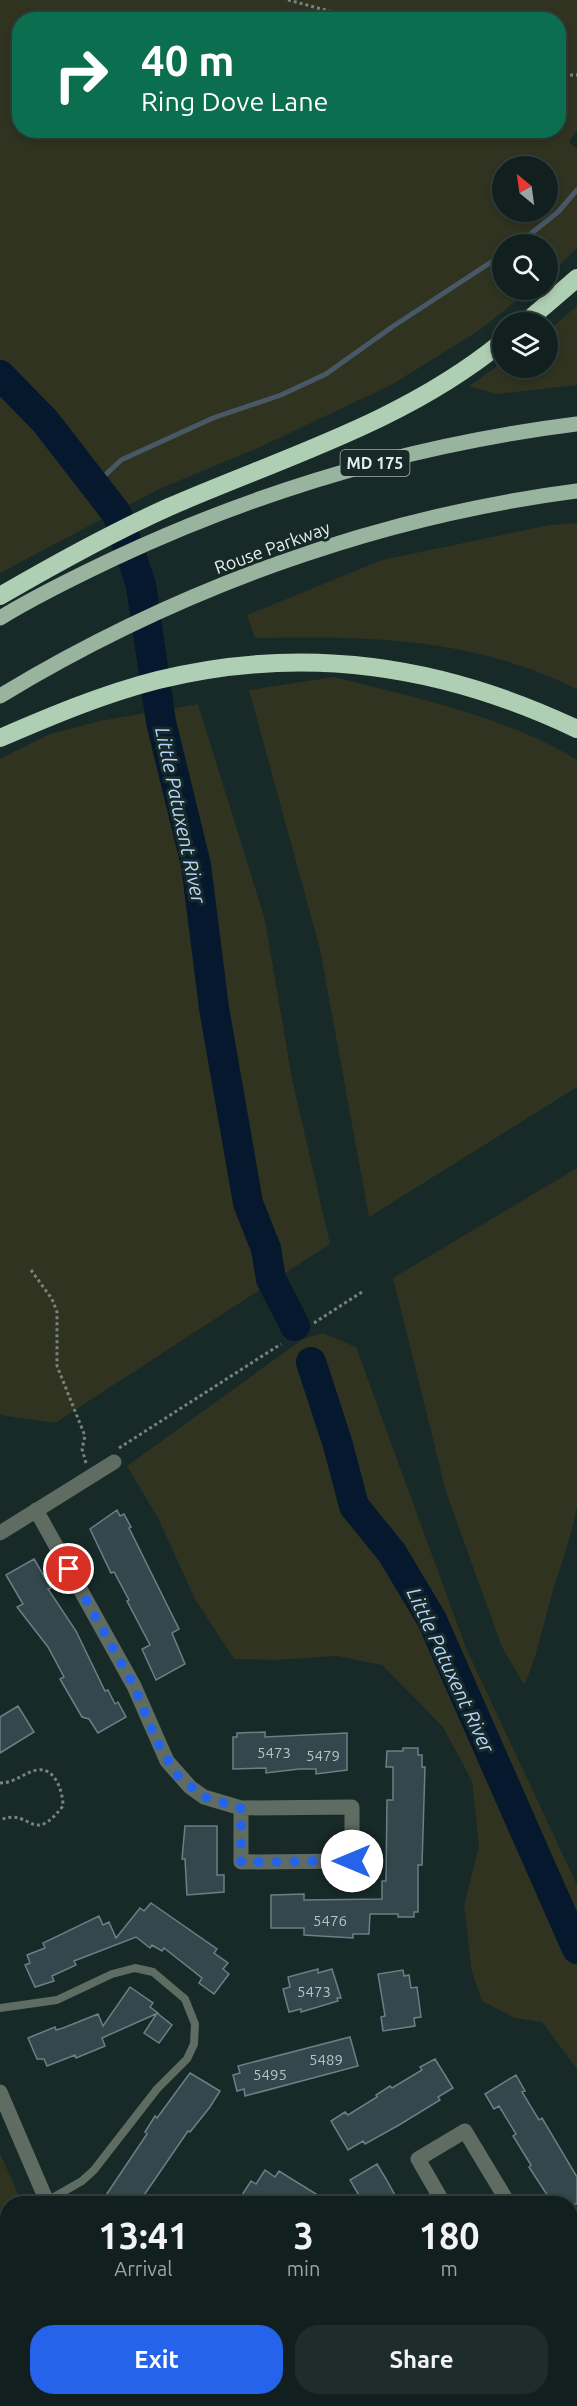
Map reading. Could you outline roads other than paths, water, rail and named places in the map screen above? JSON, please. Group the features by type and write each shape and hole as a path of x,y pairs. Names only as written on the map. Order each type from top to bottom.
{"highway":[{"path":"538,312 577,278"},
{"path":"0,596 70,555 171,506 284,462 376,420 451,379 492,349"},
{"path":"0,738 110,694 203,670 290,662 344,663 390,668 490,692 577,729"}],"main road":[{"name":"MD 175","path":"0,618 79,576 179,528 292,487 448,445 577,424"},
{"name":"Rouse Parkway","path":"0,696 98,641 193,597 318,549 463,510 577,491"}],"street":[{"path":"0,1533 114,1462"},
{"path":"36,1510 134,1686 167,1761 190,1787 204,1797 241,1808 352,1808 352,1861 241,1862 241,1808"},
{"path":"0,2092 45,2196"},
{"path":"439,2196 417,2159 465,2131 504,2196"}],"lane":[{"path":"0,2008 57,2000 112,1974 135,1968 153,1972 176,1989 185,1999 195,2024 194,2044 187,2059 158,2089 94,2170 82,2181 58,2196"}],"waterway":[{"path":"530,234 558,212 577,190"},
{"path":"96,484 121,460 213,418 281,395 326,374 392,327 492,262"},
{"name":"Little Patuxent River","path":"0,375 45,421 117,514 141,585 161,722 196,865 214,1008 248,1203 266,1249 271,1279 295,1326"},
{"name":"Little Patuxent River","path":"311,1362 338,1445 354,1506 392,1553 432,1620 577,1949"}]}
